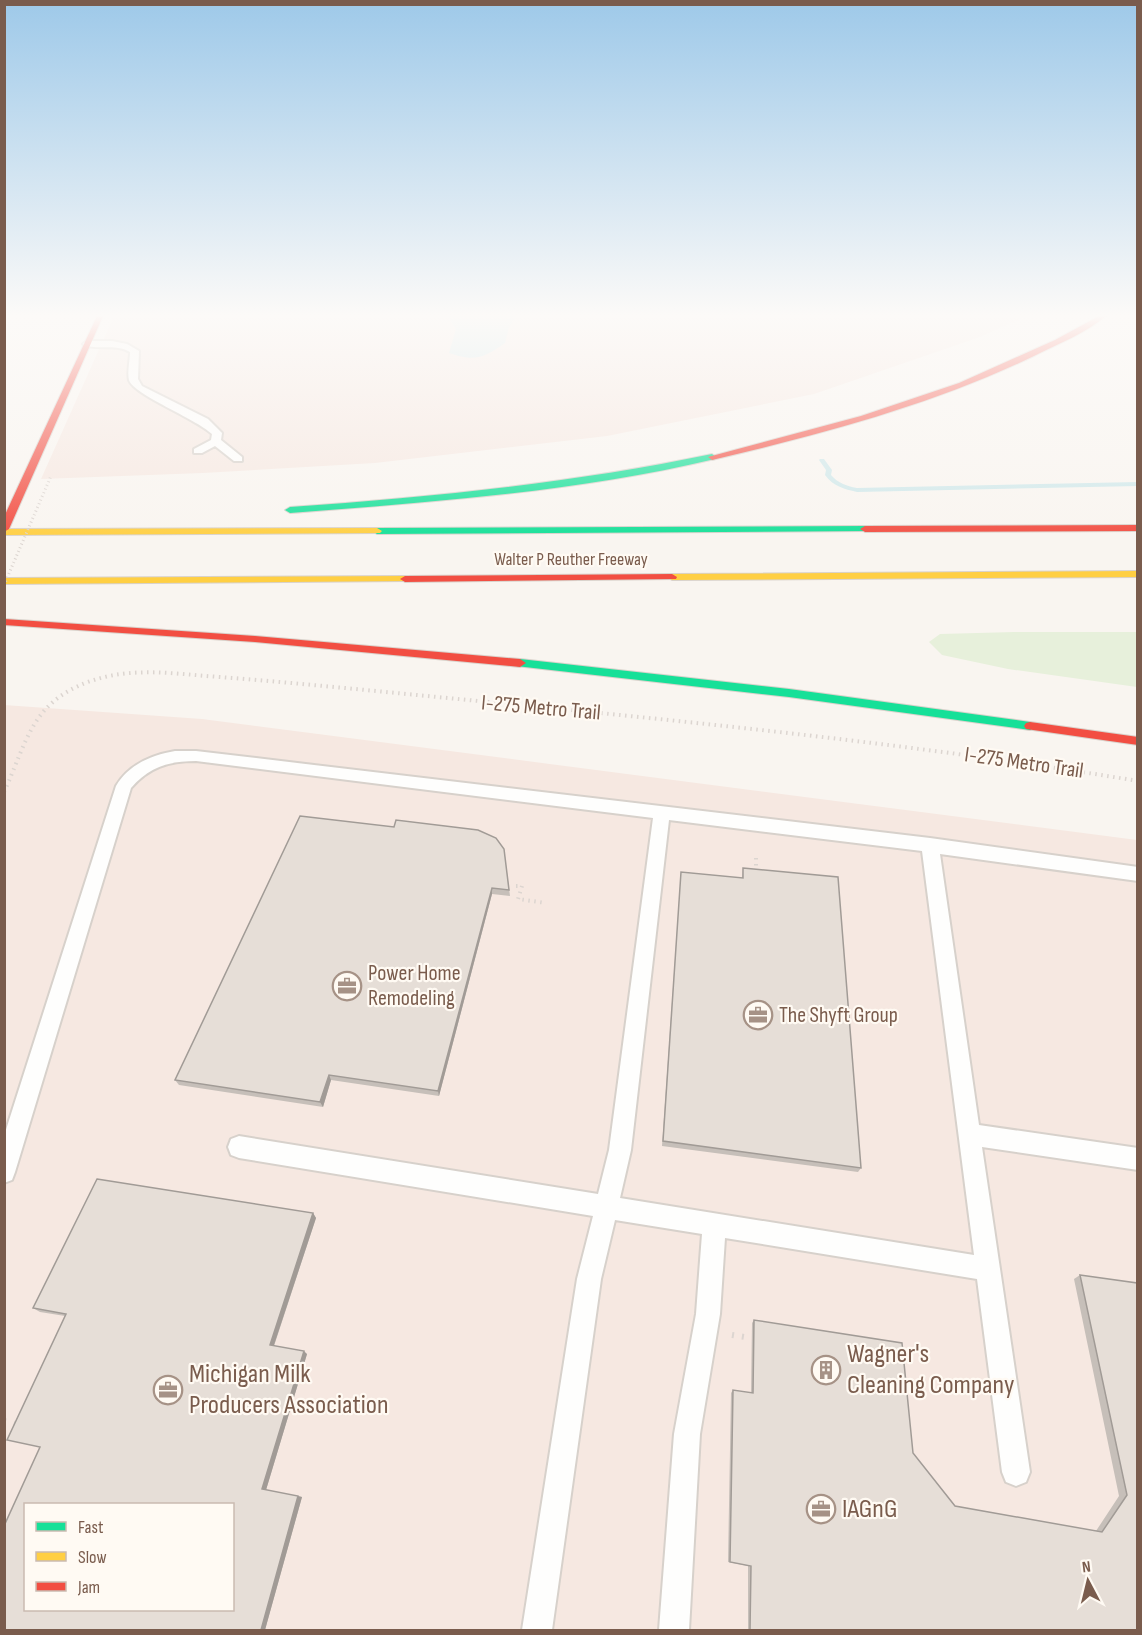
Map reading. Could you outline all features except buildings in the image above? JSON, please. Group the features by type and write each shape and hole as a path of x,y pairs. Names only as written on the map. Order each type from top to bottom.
{"main road":[{"path":"4,530 65,392"},
{"path":"272,511 477,495 608,477 717,456 898,409 946,392"},
{"path":"4,530 168,518"},
{"path":"4,530 1137,528"},
{"name":"Walter P Reuther Freeway","path":"4,580 1137,574"},
{"path":"4,622 410,652 651,676 913,708 1137,741"}],"lane":[{"path":"147,392 204,421 217,433 216,441"},
{"path":"198,451 216,441"},
{"path":"216,441 238,459"},
{"path":"4,1172 124,786 148,764 170,757 196,756 930,845 1137,874"},
{"path":"537,1630 590,1279 620,1150 662,813"},
{"path":"930,845 1016,1472"},
{"path":"969,1134 1137,1159"},
{"path":"238,1147 988,1269"},
{"path":"674,1630 687,1434 708,1314 714,1225"}],"path":[{"path":"4,585 51,476"},
{"name":"I-275 Metro Trail","path":"4,792 44,708 74,688 104,676 130,670 324,686 697,723 1029,762 1137,781"},
{"path":"756,858 756,875"},
{"path":"516,886 522,886 518,899 546,903"},
{"path":"732,1335 751,1338"},
{"path":"4,1421 22,1426"}],"shaded area":[{"path":"80,392 819,392 607,436 375,463 41,479"},
{"path":"4,705 202,719 1137,840 1137,1630 5,1630"}],"green space":[{"path":"1137,632 1137,687 1008,669 942,655 929,642 940,634"}],"waterway":[{"path":"822,460 829,470 828,475 837,484 857,490 1138,484"}],"traffic: fast":[{"path":"290,510 396,502 555,485 712,457"},
{"path":"377,531 865,529"},
{"path":"520,663 789,693 1030,726"}],"traffic: slow":[{"path":"4,532 377,531"},
{"path":"672,577 1138,574"},
{"path":"4,581 405,579"}],"traffic: jam":[{"path":"4,529 66,392"},
{"path":"712,457 864,418 941,392"},
{"path":"865,529 1138,528"},
{"path":"405,579 672,577"},
{"path":"4,622 255,639 520,663"},
{"path":"1030,726 1138,741"}],"place":[{"name":"Power Home Remodeling","path":"347,986"},
{"name":"The Shyft Group","path":"758,1015"},
{"name":"Wagner's Cleaning Company","path":"826,1370"},
{"name":"Michigan Milk Producers Association","path":"168,1390"},
{"name":"IAGnG","path":"821,1509"}]}
